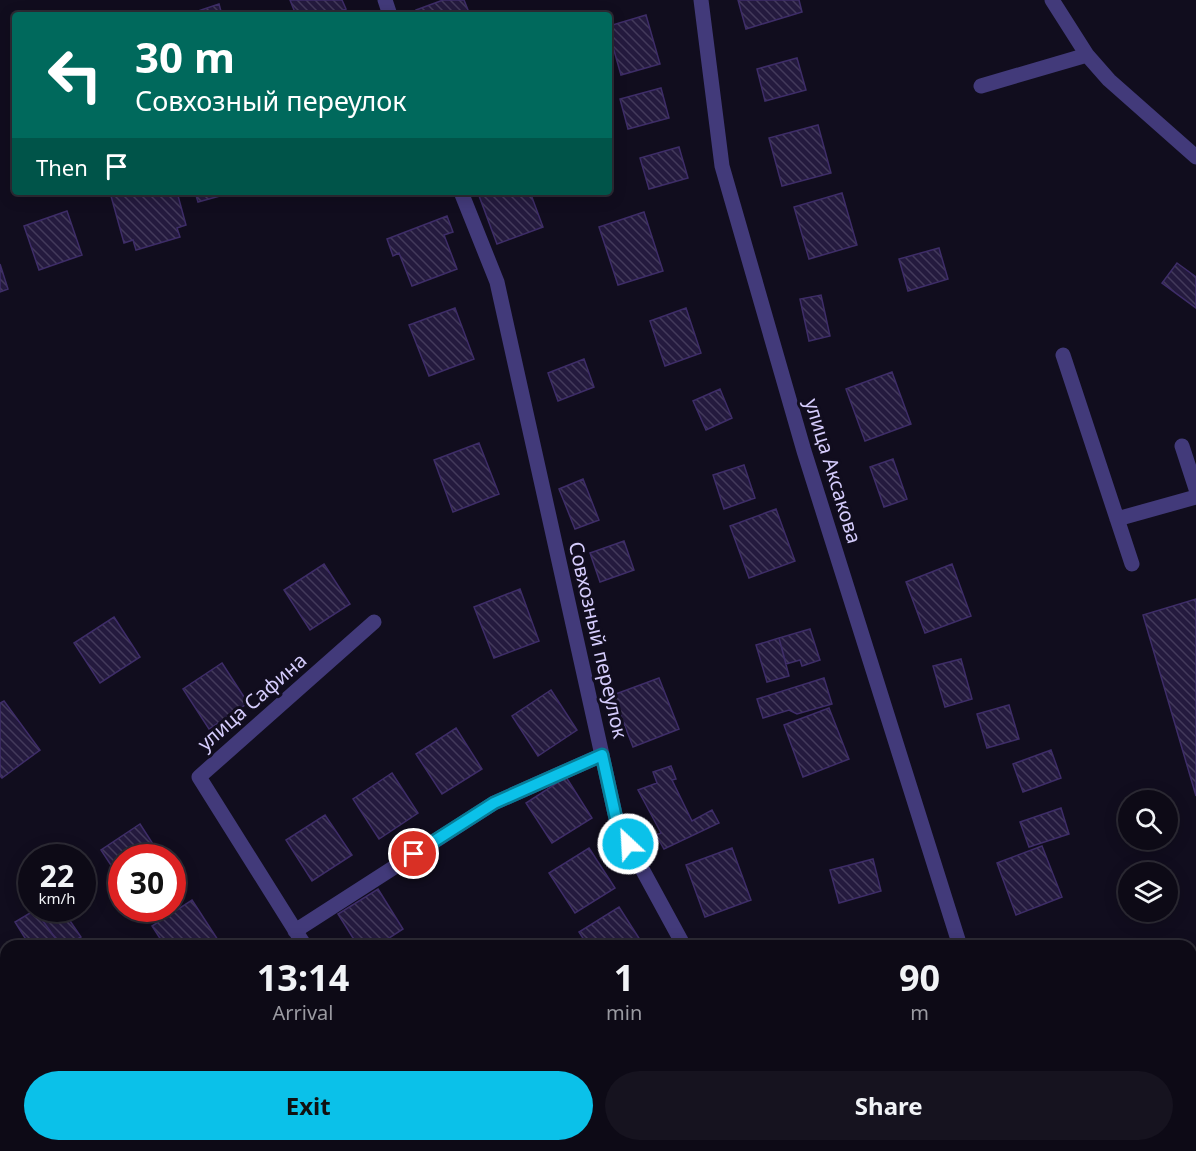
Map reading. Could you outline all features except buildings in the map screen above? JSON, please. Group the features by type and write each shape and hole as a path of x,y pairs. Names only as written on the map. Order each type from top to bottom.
{"street":[{"name":"улица Аксакова","path":"701,0 722,166 804,451 958,940"},
{"path":"1052,0 1087,55 1109,80 1196,157"},
{"path":"981,86 1087,55"},
{"name":"Совхозный переулок","path":"295,931 494,803 602,755 497,282 462,195"},
{"path":"1063,356 1132,564"},
{"path":"1182,446 1196,489"},
{"path":"1117,519 1196,497"},
{"name":"улица Сафина","path":"301,940 199,777 374,622"},
{"path":"602,755 617,823 681,940"}],"route":[{"path":"414,854 494,803 602,755 617,823 628,844"}]}
